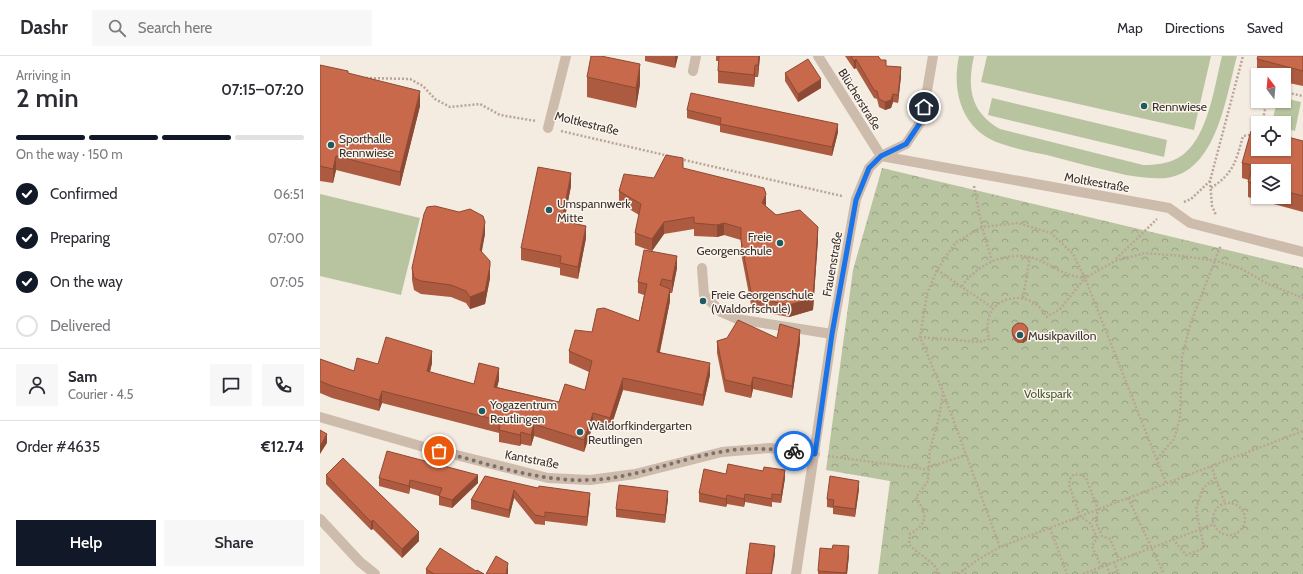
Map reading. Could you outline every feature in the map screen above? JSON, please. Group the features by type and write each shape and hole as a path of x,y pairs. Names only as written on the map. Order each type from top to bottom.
{"street":[{"path":"548,128 566,56"},
{"path":"693,72 696,56"},
{"name":"Blücherstraße","path":"818,56 881,156"},
{"name":"Frauenstraße","path":"796,574 832,334 856,200 869,168 881,156 906,144 922,120 933,56"},
{"name":"Moltkestraße","path":"881,156 1168,208 1190,223 1303,252"},
{"path":"702,268 704,295 721,312 737,319 832,334"},
{"name":"Kantstraße","path":"320,417 424,447 548,478 590,480 635,474 722,452 769,448 815,454"},
{"path":"320,519 360,562 375,574"}],"path":[{"path":"1225,232 1212,206 1210,181 1243,56"},
{"name":"Moltkestraße","path":"360,78 410,79 423,86 435,99 450,107 480,104 500,115 533,120 548,128 672,157"},
{"path":"1291,93 1303,96"},
{"path":"1211,188 1225,179 1236,161 1243,136 1251,135"},
{"path":"679,158 856,200"},
{"path":"972,172 982,227 992,261"},
{"path":"1115,261 1168,208 1191,199 1210,181"},
{"path":"1000,547 943,392 920,337 927,294 937,270 954,243 982,227 1018,223 1051,233 1073,254 1085,278 1166,483"},
{"path":"920,337 979,342 989,339 987,322 994,308 1007,298 1023,298 1037,305 1046,317 1060,309 1085,278 1115,261 1145,253 1216,261 1240,268 1268,284 1303,298"},
{"path":"962,286 970,274 992,261 1011,256 1030,257 1067,274 1085,278"},
{"path":"1023,298 1030,257"},
{"path":"1157,459 1174,439 1180,418 1182,357 1191,322 1216,261"},
{"path":"937,270 994,308"},
{"path":"939,574 931,562 916,553 909,544 910,534 919,528 925,520 924,510 916,497 928,481 930,449 939,418 943,392"},
{"path":"958,574 962,570 1000,547 1303,430"},
{"path":"815,454 924,469 966,455"},
{"path":"1211,466 1225,503"},
{"path":"1101,567 1092,546 1097,538 1092,524 1080,516 1069,485 1070,479 1074,474 1082,475 1086,478 1098,509 1096,522 1102,536 1110,539 1119,560"},
{"path":"1173,539 1186,555 1204,548 1196,509 1203,488 1215,478"},
{"path":"1128,498 1153,547 1164,574"},
{"path":"1225,503 1233,503 1240,507 1245,515 1245,523 1241,530 1234,534 1225,534 1218,531 1214,524 1215,511 1225,503"},
{"path":"1083,574 1214,524"},
{"path":"1050,528 1066,574"},
{"path":"1114,562 1119,574"},
{"path":"1106,565 1110,574"},
{"path":"962,570 966,574"}],"green space":[{"path":"959,56 974,56 971,78 973,98 982,115 1000,129 1143,165 1170,162 1188,150 1203,126 1222,56 1237,56 1223,111 1216,130 1208,147 1197,162 1183,173 1166,178 1146,178 1126,175 1030,152 1002,144 989,138 969,121 963,109 957,84"},
{"name":"Rennwiese","path":"987,56 1211,56 1194,130 981,82"},
{"path":"992,98 1167,140 1164,157 988,115"},
{"path":"1291,100 1301,102 1295,131 1291,130 1291,116 1274,116 1275,108 1291,108"},
{"name":"Volkspark","path":"882,168 1303,268 1303,574 878,574 890,481 826,470 853,270"},
{"path":"320,194 420,218 401,295 320,276"}],"building":[{"path":"591,56 601,56 640,64 636,88 587,77"},
{"path":"719,56 759,56 758,65 755,65 754,75 718,71"},
{"path":"851,56 878,56 881,60 886,60 886,66 901,67 898,95 893,94 891,100 885,102 879,99 877,91 874,90 856,59 854,61"},
{"path":"1258,56 1303,56 1303,71 1257,59"},
{"path":"808,59 821,79 798,94 785,73"},
{"path":"320,65 348,71 348,73 420,91 400,172 336,156 333,169 320,166"},
{"path":"691,93 838,124 832,147 720,124 721,118 687,110"},
{"path":"1251,131 1251,156 1291,156 1291,138 1303,141 1303,196 1291,193 1291,164 1251,165 1242,163"},
{"name":"Freie Georgenschule","path":"666,155 683,158 683,168 764,188 766,194 762,203 776,215 800,210 818,227 813,298 789,305 752,297 741,241 741,228 724,223 717,225 694,223 694,217 664,222 652,239 635,233 641,204 619,191 624,174 654,178"},
{"name":"Umspannwerk Mitte","path":"538,167 571,173 562,221 586,226 578,267 560,263 561,256 521,248"},
{"path":"1251,172 1251,183 1248,182"},
{"path":"435,206 459,212 470,209 483,216 485,222 480,250 490,261 485,291 470,297 466,291 451,285 421,281 414,278 412,268 424,214 427,207"},
{"path":"644,250 677,256 672,281 662,279 660,285 670,289 657,352 710,363 703,395 623,378 610,418 593,413 584,440 534,424 531,435 521,432 520,435 499,430 501,421 382,391 379,400 320,381 320,359 354,371 357,358 378,364 386,337 432,351 427,371 474,384 479,363 499,368 494,387 559,402 565,384 585,390 592,361 569,351 575,330 592,332 597,309 604,308 639,321 647,284 638,282"},
{"path":"738,320 777,338 780,324 800,330 792,386 753,377 751,386 725,380 717,341 727,338"},
{"name":"Musikpavillon","path":"1020,323 1026,325 1028,331 1026,337 1020,339 1014,337 1012,331 1014,325"},
{"path":"320,430 327,434 320,446"},
{"path":"387,451 478,475 452,500 439,496 442,488 410,480 409,486 379,478"},
{"path":"343,458 419,532 402,549 373,520 371,522 326,475"},
{"path":"728,464 763,471 764,467 785,470 781,495 772,494 772,499 745,494 744,499 727,495 726,499 699,493 704,469 726,474"},
{"path":"485,476 538,488 539,486 590,493 587,517 545,512 545,517 535,515 514,490 509,510 471,500"},
{"path":"830,476 859,481 855,509 833,506 834,500 827,499"},
{"path":"619,485 668,491 665,515 616,509"},
{"path":"750,543 775,546 771,574 746,574"},
{"path":"833,545 849,546 846,573 818,571 820,548 832,549"},
{"path":"440,548 476,571 477,570 484,574 434,574 426,569"},
{"path":"496,556 508,563 506,574 486,574"}],"way so far":[{"path":"439,451 548,478 590,480 635,474 722,452 769,448 794,451"}],"place":[{"name":"Rennwiese","path":"1144,106"},
{"name":"Sporthalle Rennwiese","path":"331,145"},
{"name":"Umspannwerk Mitte","path":"549,210"},
{"name":"Freie Georgenschule","path":"780,243"},
{"name":"Freie Georgenschule (Waldorfschule)","path":"703,301"},
{"name":"Musikpavillon","path":"1020,335"},
{"name":"Yogazentrum Reutlingen","path":"482,411"},
{"name":"Waldorfkindergarten Reutlingen","path":"580,432"}],"route":[{"path":"794,451 815,454 832,334 856,200 869,168 881,156 906,144 922,120 924,107"}]}
